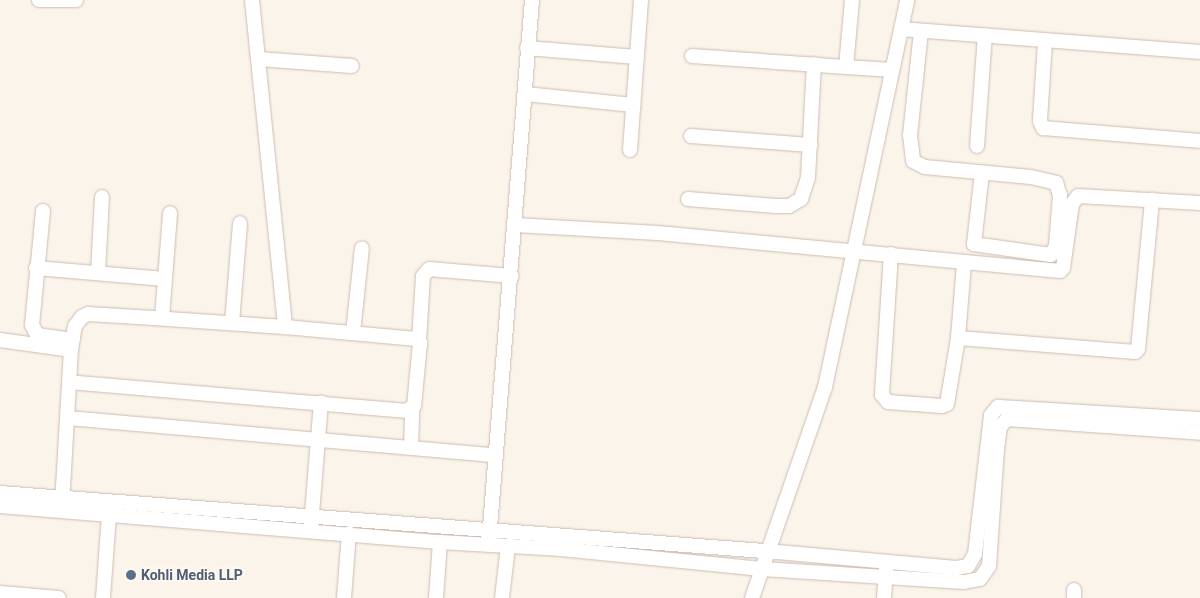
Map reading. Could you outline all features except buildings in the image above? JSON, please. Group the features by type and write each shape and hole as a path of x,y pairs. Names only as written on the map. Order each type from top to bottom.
{"street":[{"path":"39,0 76,0"},
{"path":"252,0 285,328"},
{"path":"489,538 512,276 514,226 532,0"},
{"path":"630,150 641,0"},
{"path":"846,67 852,0"},
{"path":"752,598 826,387 857,250 907,0"},
{"path":"901,29 1200,52"},
{"path":"921,31 910,134 913,161 925,167 982,173 1056,182 1060,195 1056,246 1051,255 974,244 982,173"},
{"path":"977,146 985,35"},
{"path":"1045,41 1040,121 1043,128 1200,141"},
{"path":"527,48 636,57"},
{"path":"692,56 892,70"},
{"path":"259,59 352,66"},
{"path":"688,199 748,205 795,203 805,191 811,145 814,64"},
{"path":"525,94 633,105"},
{"path":"691,136 811,145"},
{"path":"514,226 658,233 857,250 964,263 1060,271 1063,268 1074,199 1083,195 1200,203"},
{"path":"98,273 102,197"},
{"path":"958,338 1135,352 1138,350 1152,200"},
{"path":"43,212 36,268 34,332 37,335 72,345"},
{"path":"162,318 170,213"},
{"path":"232,323 240,223"},
{"path":"353,333 362,248"},
{"path":"890,254 882,395 885,400 942,406 947,404 958,338 964,263"},
{"path":"36,268 165,279"},
{"path":"411,447 412,410 423,276 429,269 512,276"},
{"path":"62,504 72,345 78,320 88,314 232,323 353,333 419,341"},
{"path":"0,340 72,345"},
{"path":"70,382 412,410"},
{"path":"312,524 321,402"},
{"path":"968,566 975,554 981,519 991,415 994,410 1003,406 1197,426"},
{"path":"994,410 1004,422"},
{"path":"68,418 496,456"},
{"path":"0,493 109,515 312,524 349,533 440,542 489,538 508,546 941,583 980,579 986,573 990,559 997,450 1004,422 1010,418 1197,426"},
{"path":"0,506 62,504 489,538 768,551 887,561 948,569 968,566"},
{"path":"103,598 109,515"},
{"path":"344,598 349,533"},
{"path":"436,598 440,542"},
{"path":"502,598 508,546"},
{"path":"884,598 887,561"},
{"path":"968,566 980,579"},
{"path":"0,593 59,598"}],"place":[{"name":"Kohli Media LLP","path":"131,575"}]}
